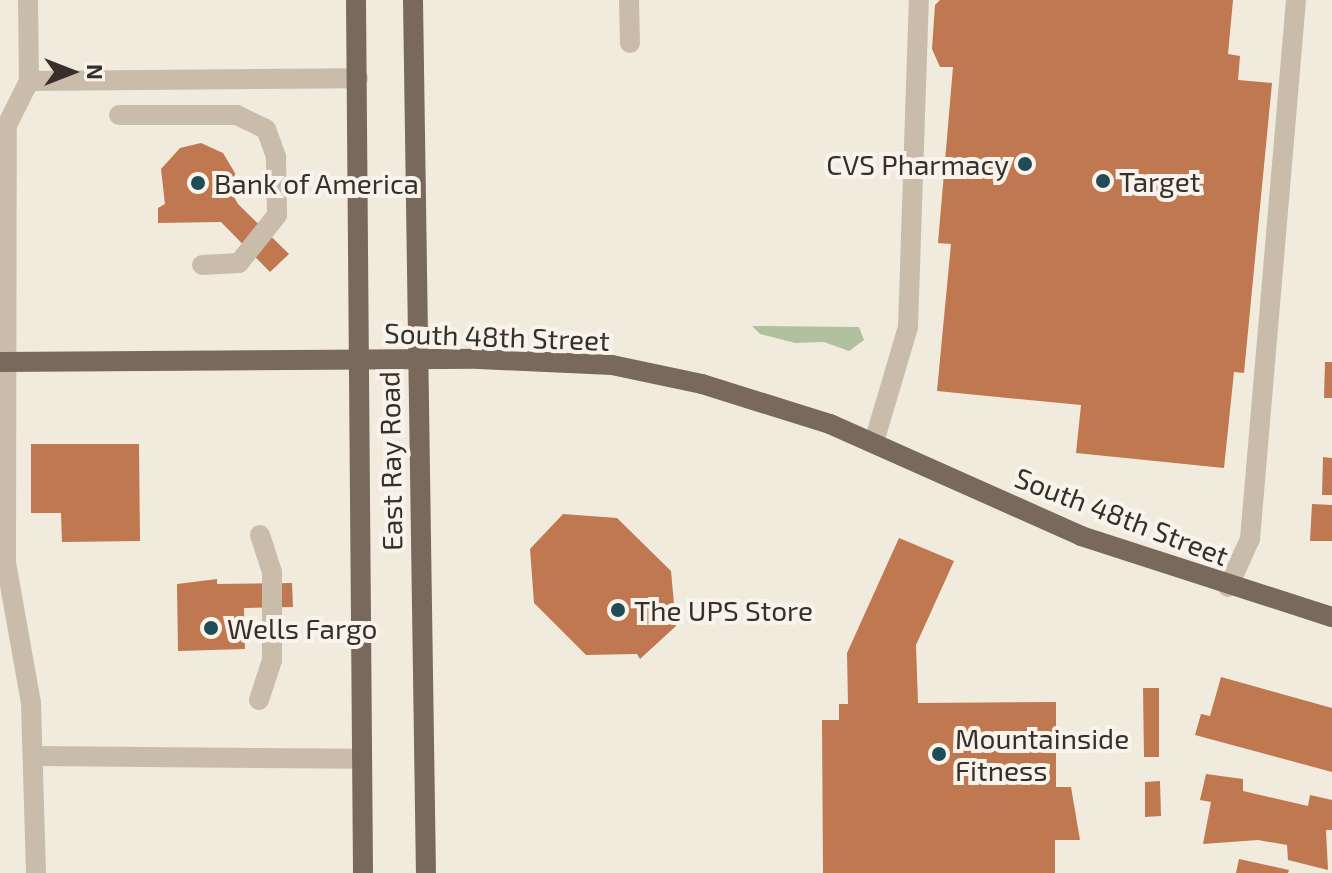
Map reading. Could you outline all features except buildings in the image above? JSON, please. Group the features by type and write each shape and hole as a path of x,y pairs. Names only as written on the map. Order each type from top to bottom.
{"main road":[{"name":"East Ray Road","path":"356,0 363,873"},
{"name":"East Ray Road","path":"413,0 426,873"},
{"name":"South 48th Street","path":"2,362 416,359 612,365 741,395 874,442 1081,536 1228,587 1332,617"}],"lane":[{"path":"28,0 29,81 7,125 2,362 6,562 24,644 35,756 36,873"},
{"path":"629,0 630,43"},
{"path":"874,442 908,327 919,0"},
{"path":"1228,587 1250,539 1296,0"},
{"path":"29,81 358,78"},
{"path":"119,115 237,115 266,129 276,157 277,215 239,263 202,265"},
{"path":"259,700 272,660 272,572 260,535"},
{"path":"35,756 362,759"}],"green space":[{"path":"752,326 859,327 864,340 849,351 824,342 795,343 760,334"}],"place":[{"name":"CVS Pharmacy","path":"1025,164"},
{"name":"Target","path":"1103,181"},
{"name":"Bank of America","path":"198,183"},
{"name":"The UPS Store","path":"618,610"},
{"name":"Wells Fargo","path":"211,628"},
{"name":"Mountainside Fitness","path":"939,754"}]}
